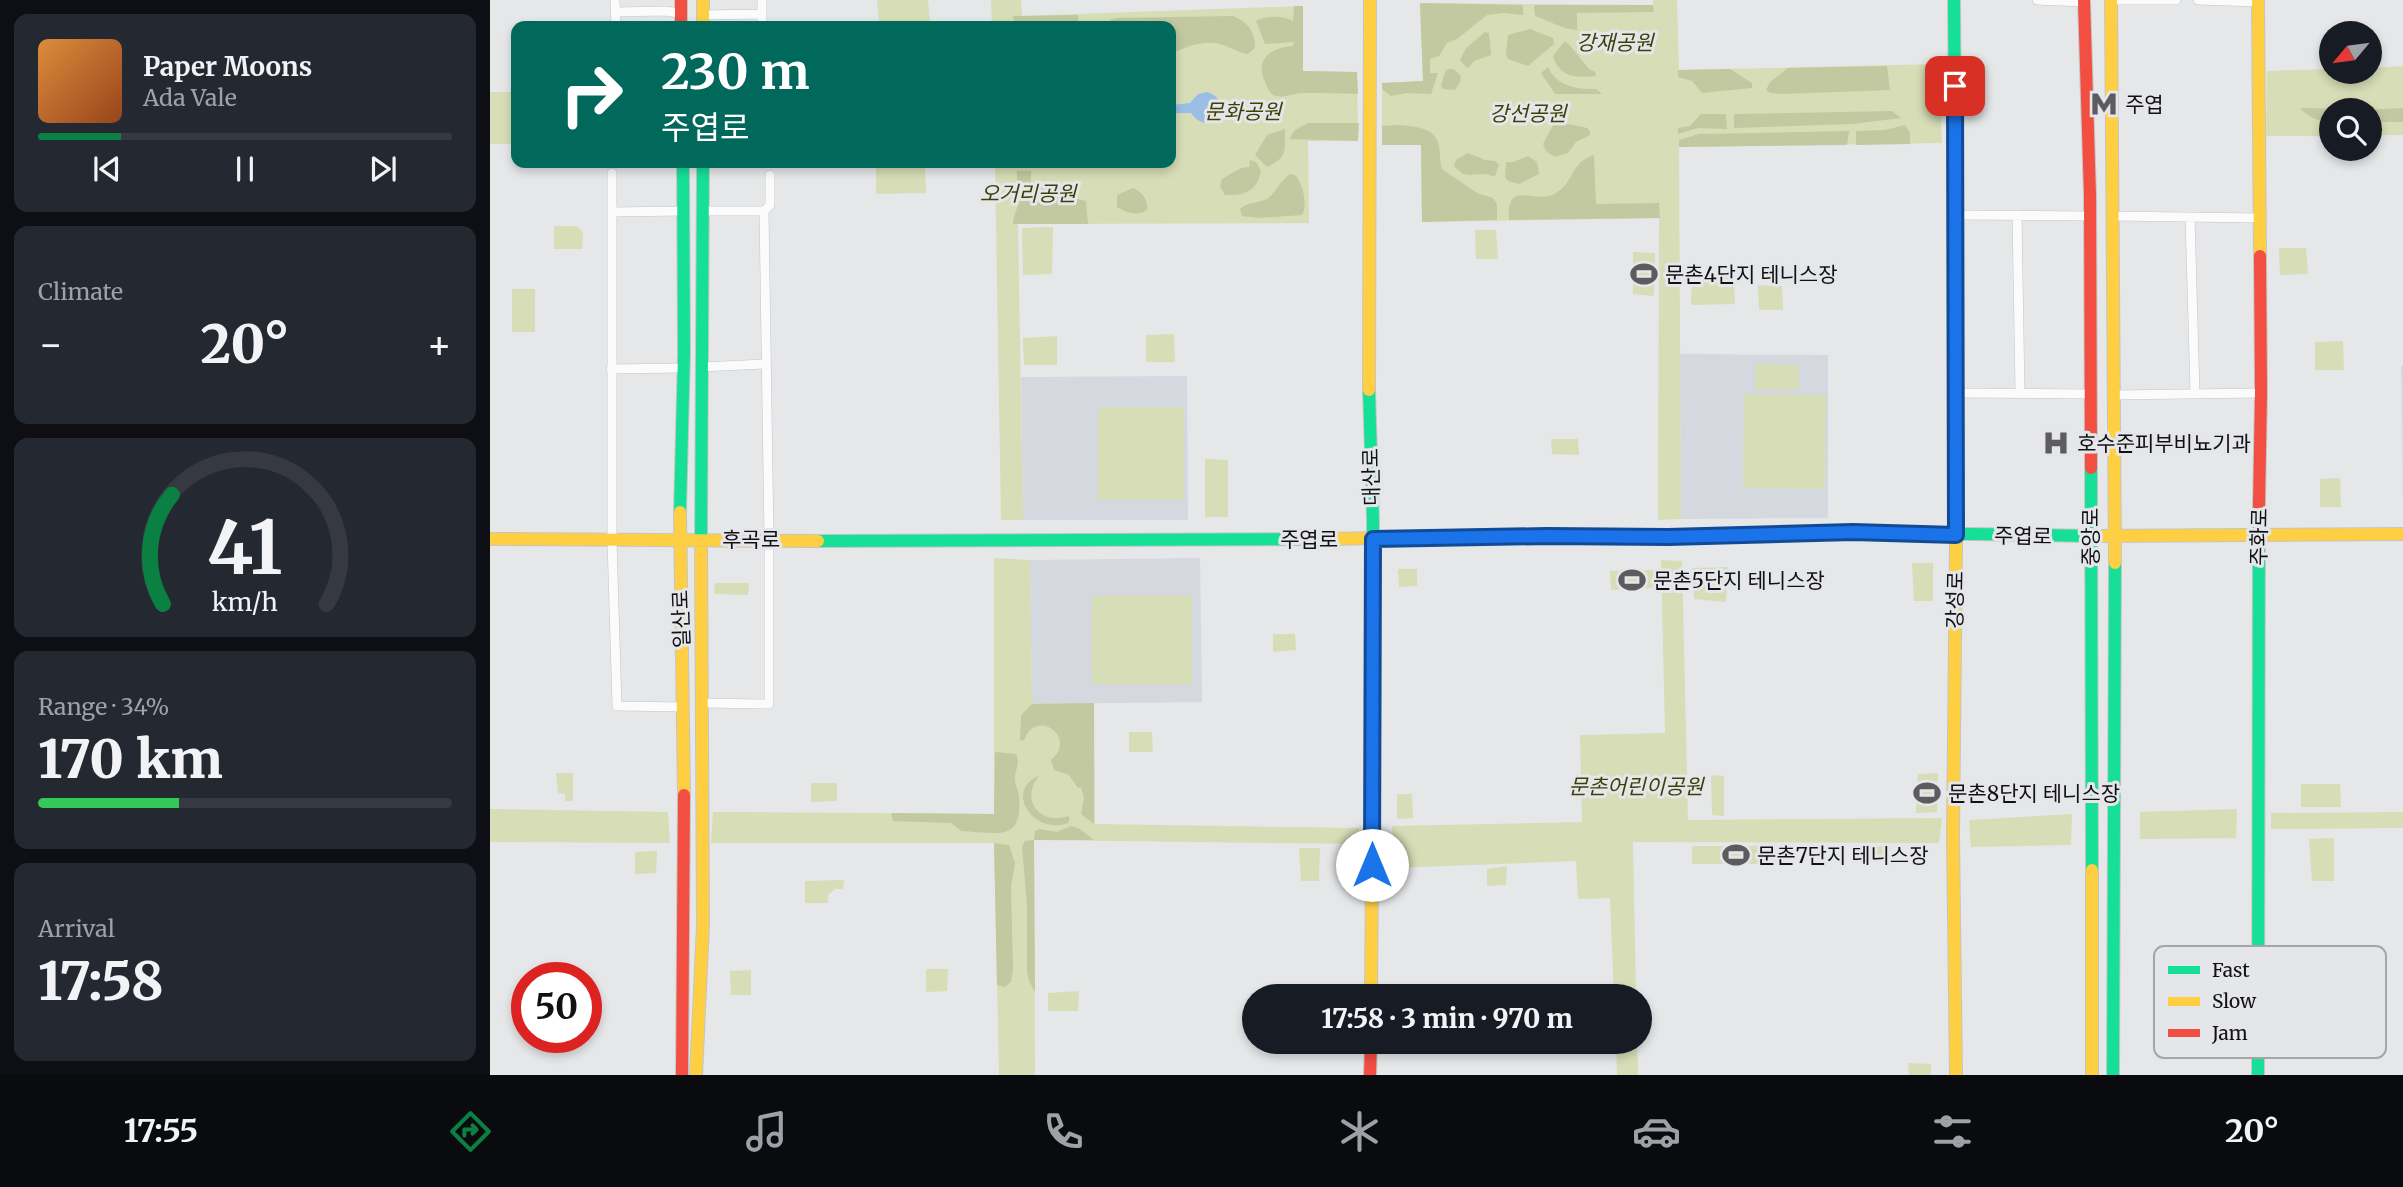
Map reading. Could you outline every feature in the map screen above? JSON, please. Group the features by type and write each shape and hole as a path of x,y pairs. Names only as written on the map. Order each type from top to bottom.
{"main road":[{"path":"703,0 703,21"},
{"name":"대산로","path":"1370,0 1369,393 1373,539 1371,984"},
{"name":"강성로","path":"1954,0 1957,393 1953,836 1956,1075"},
{"name":"중앙로","path":"2111,0 2115,536 2113,1075"},
{"name":"중앙로","path":"2084,1 2090,216 2092,1075"},
{"name":"주화로","path":"2258,1 2258,946"},
{"name":"일산로","path":"682,1075 684,707 680,541 683,168"},
{"name":"일산로","path":"696,1075 703,925 703,168"},
{"name":"주엽로","path":"1013,539 1681,537 1853,532 2090,536 2403,534"},
{"name":"후곡로","path":"490,539 1013,539"},
{"path":"1370,1075 1371,1054"}],"street":[{"path":"615,0 616,21"},
{"path":"762,0 762,21"},
{"path":"2037,0 2084,1"},
{"path":"2111,0 2176,0"},
{"path":"2198,0 2258,1"},
{"path":"615,12 681,13"},
{"path":"703,21 762,14"},
{"path":"612,173 612,540 617,706 684,707"},
{"path":"703,211 764,211 770,205 769,175"},
{"path":"612,212 683,211"},
{"path":"703,703 769,704 764,211"},
{"path":"1956,215 2090,216"},
{"path":"2017,215 2020,393"},
{"path":"2112,216 2258,218"},
{"path":"2190,217 2195,393"},
{"path":"702,367 765,365"},
{"path":"611,369 682,368"},
{"path":"1957,393 2090,394"},
{"path":"2114,395 2260,393"}],"shaded area":[{"path":"1680,354 1828,355 1828,518 1681,519"},
{"path":"2401,366 2403,366 2402,512"},
{"path":"1187,376 1188,520 1023,520 1021,377"},
{"path":"1200,558 1202,702 1032,704 1030,560"}],"green space":[{"path":"877,0 928,0 930,21 879,21"},
{"name":"문화공원","path":"991,0 1021,0 1022,16 1303,6 1303,71 1357,72 1358,141 1308,141 1309,223 1018,224 1023,520 1001,520 995,168 1176,168 1176,21 992,21"},
{"name":"강선공원","path":"1653,0 1677,0 1679,70 1939,64 1942,143 1679,147 1681,519 1658,520 1659,218 1422,222 1421,145 1382,145 1382,83 1423,81 1420,3 1653,5"},
{"path":"1420,3 1523,5 1523,15 1487,15 1457,39 1447,43 1439,56 1430,59 1430,73 1438,73 1431,94 1407,93 1391,96 1382,89 1382,83 1423,81"},
{"path":"1534,5 1653,5 1654,12 1577,13 1577,30 1572,30 1535,16"},
{"path":"1294,6 1303,6 1303,71 1357,72 1358,94 1303,93 1280,96 1270,92 1263,76 1263,62 1277,49 1293,46 1294,42 1265,44 1256,21 1274,17 1293,21"},
{"path":"1078,15 1078,21 1014,21 1013,16"},
{"path":"1232,16 1246,24 1252,32 1255,48 1248,54 1211,43 1176,51 1176,21 1109,21 1118,18"},
{"path":"1530,29 1553,38 1554,44 1528,66 1508,59 1508,35"},
{"path":"1485,32 1489,33 1491,55 1466,67 1460,60 1466,48"},
{"path":"1564,42 1568,43 1596,76 1575,76 1560,69 1553,56"},
{"path":"1887,66 1890,90 1782,94 1766,90 1770,82 1788,68"},
{"path":"2403,66 2403,135 2382,135 2382,98 2319,98 2319,136 2266,136 2267,71 2319,69 2319,84 2382,84 2382,67"},
{"path":"1548,67 1562,83 1596,89 1602,94 1555,94 1541,73"},
{"path":"1448,69 1454,69 1461,76 1455,90 1443,89 1441,86"},
{"path":"1730,69 1752,83 1752,88 1702,93 1692,81 1678,77 1678,70"},
{"path":"490,92 511,92 511,144 490,144"},
{"path":"2300,108 2319,108 2319,120 2314,118"},
{"path":"2403,108 2403,122 2382,122 2382,109"},
{"path":"1892,111 1901,118 1852,124 1734,128 1734,114"},
{"path":"1701,114 1726,114 1727,129 1698,128 1678,134 1678,128 1690,126"},
{"path":"1308,123 1359,123 1358,141 1289,139 1295,130"},
{"path":"1569,124 1587,128 1590,135 1576,142 1568,153 1555,157 1546,151 1543,144 1553,125"},
{"path":"1905,125 1910,133 1910,144 1856,145 1856,131 1885,130"},
{"path":"1382,126 1419,128 1434,135 1442,169 1477,193 1493,198 1497,204 1497,220 1422,222 1421,145 1382,145"},
{"path":"1285,129 1284,152 1279,160 1267,167 1255,155 1267,135"},
{"path":"1849,131 1847,145 1679,147 1679,140 1699,134"},
{"path":"1468,153 1495,161 1499,165 1495,176 1461,173 1454,166 1456,160"},
{"path":"1594,155 1596,204 1659,203 1660,218 1509,220 1512,199 1524,195 1540,197 1556,193 1566,184 1580,163"},
{"path":"1528,156 1537,162 1539,174 1519,184 1508,181 1505,177 1506,162"},
{"path":"1250,160 1256,162 1261,171 1253,188 1244,193 1225,195 1220,186 1222,179 1241,168 1249,167"},
{"path":"876,168 925,168 926,193 876,194"},
{"path":"1017,171 1031,171 1031,185 1017,185"},
{"path":"1290,174 1295,175 1302,189 1305,205 1302,215 1259,218 1242,216 1240,209 1267,199"},
{"name":"오거리공원","path":"1039,187 1066,188 1073,198 1086,201 1088,224 1013,224 1024,193 1039,191"},
{"path":"1133,188 1145,198 1148,209 1141,213 1117,207 1117,195"},
{"path":"554,226 577,226 583,233 582,249 554,249"},
{"path":"1053,227 1052,274 1023,275 1022,228"},
{"path":"1475,230 1496,230 1498,259 1476,259"},
{"path":"2279,248 2306,248 2308,274 2280,275"},
{"name":"문촌4단지 테니스장","path":"1633,252 1655,253 1654,296 1633,294"},
{"path":"1692,277 1730,277 1734,282 1735,304 1691,305"},
{"path":"1758,285 1782,286 1783,310 1759,310"},
{"path":"512,289 535,289 535,332 512,332"},
{"path":"1174,334 1175,362 1146,362 1146,335"},
{"path":"1057,336 1057,365 1024,365 1023,338"},
{"path":"2343,341 2344,370 2315,370 2315,342"},
{"path":"1756,364 1799,365 1799,390 1755,389"},
{"path":"1744,394 1826,395 1825,489 1743,488"},
{"path":"1098,407 1184,407 1184,500 1098,500"},
{"path":"1551,439 1578,439 1579,455 1552,454"},
{"path":"1205,459 1228,460 1228,517 1205,517"},
{"path":"2340,478 2341,507 2320,507 2320,479"},
{"path":"994,558 1030,560 1032,703 1094,703 1095,824 1359,828 1358,844 1034,840 1035,1075 999,1075 994,843 711,843 713,812 994,814"},
{"name":"문촌어린이공원","path":"1661,560 1682,561 1688,820 1942,818 1939,843 1633,842 1636,984 1614,984 1610,898 1578,899 1576,861 1393,868 1392,826 1582,822 1580,735 1665,733"},
{"path":"1912,563 1933,563 1933,601 1914,601"},
{"path":"1728,567 1726,602 1694,599 1692,568"},
{"path":"1398,569 1417,569 1417,586 1399,587"},
{"name":"문촌5단지 테니스장","path":"1653,570 1654,588 1611,590 1610,571"},
{"path":"715,583 749,583 748,595 714,594"},
{"path":"1092,596 1192,596 1192,684 1092,684"},
{"path":"1273,634 1295,634 1296,650 1273,652"},
{"path":"1094,703 1094,824 1081,814 1084,798 1081,787 1078,788 1069,775 1054,770 1051,760 1058,751 1058,735 1052,729 1038,726 1020,741 1021,715 1032,704"},
{"path":"1129,732 1152,732 1153,752 1129,752"},
{"path":"995,752 1016,754 1017,758 1015,780 1019,811 1017,822 1012,828 1005,832 985,833 961,831 951,823 893,821 891,813 994,814"},
{"path":"556,773 573,773 573,801 565,801 565,794 558,793"},
{"name":"문촌8단지 테니스장","path":"1938,773 1937,812 1916,813 1918,774"},
{"path":"1040,775 1031,793 1035,808 1048,817 1068,816 1068,823 1044,823 1027,810 1023,801 1024,791 1029,782"},
{"path":"1711,775 1724,776 1724,816 1712,815"},
{"path":"811,783 837,783 837,801 811,802"},
{"path":"2301,784 2340,784 2341,807 2301,807"},
{"path":"1397,794 1412,794 1413,818 1397,819"},
{"path":"490,809 668,812 670,843 490,842"},
{"path":"2237,809 2236,838 2140,839 2140,812"},
{"path":"2403,812 2403,828 2271,829 2271,813"},
{"path":"2072,814 2071,845 1971,847 1969,820"},
{"path":"1071,826 1080,829 1094,840 1034,840 1035,831 1039,829 1057,832"},
{"path":"2334,838 2334,881 2312,881 2309,839"},
{"path":"1034,840 1035,992 1027,972 1027,905 1022,847 1025,841"},
{"path":"994,843 1009,845 1015,863 1011,887 1013,969 1011,982 1005,987 997,985"},
{"name":"문촌7단지 테니스장","path":"1692,846 1779,846 1780,864 1692,864"},
{"path":"1891,846 1890,861 1853,862 1853,847"},
{"path":"1299,848 1320,848 1319,881 1301,881"},
{"path":"657,851 656,873 635,874 635,852"},
{"path":"1507,866 1506,885 1487,886 1487,869"},
{"path":"844,880 843,889 835,889 828,895 828,903 805,903 805,881"},
{"path":"926,969 948,969 947,991 926,992"},
{"path":"751,970 751,995 731,995 730,971"},
{"path":"1079,991 1078,1011 1048,1011 1048,993"},
{"path":"1616,1054 1637,1054 1638,1075 1617,1075"},
{"path":"1908,1063 1931,1064 1931,1075 1909,1075"}],"water":[{"path":"1207,92 1220,103 1220,110 1212,121 1205,123 1191,113 1176,113 1176,104 1190,103 1198,94"}],"traffic: fast":[{"path":"1954,0 1956,544"},
{"path":"680,512 684,353 683,168"},
{"path":"701,543 703,168"},
{"path":"1369,390 1373,521 1372,876"},
{"path":"2091,468 2092,870"},
{"path":"2258,946 2259,505"},
{"path":"1724,535 1853,532 2094,536"},
{"path":"818,541 1326,539"},
{"path":"2113,1075 2115,563"},
{"path":"2258,1058 2258,1075"}],"traffic: slow":[{"path":"703,0 703,21"},
{"path":"1369,390 1370,0"},
{"path":"2111,0 2115,563"},
{"path":"2258,0 2260,256"},
{"path":"680,512 684,795"},
{"path":"2094,536 2403,534"},
{"path":"1326,539 1724,535"},
{"path":"490,539 818,541"},
{"path":"696,1075 703,925 701,543"},
{"path":"1956,544 1953,836 1956,1075"},
{"path":"2092,870 2092,1075"},
{"path":"1371,984 1372,876"}],"traffic: jam":[{"path":"681,0 681,21"},
{"path":"2084,0 2090,196 2091,468"},
{"path":"2259,505 2260,256"},
{"path":"682,1075 684,795"},
{"path":"1370,1075 1371,1054"}],"place":[{"name":"주엽","path":"2104,104"},
{"name":"문촌4단지 테니스장","path":"1644,274"},
{"name":"호수준피부비뇨기과","path":"2056,443"},
{"name":"문촌5단지 테니스장","path":"1632,580"},
{"name":"문촌8단지 테니스장","path":"1927,793"},
{"name":"문촌7단지 테니스장","path":"1736,855"}],"route":[{"path":"1372,865 1373,539 1668,537 1853,532 1956,535 1955,86"}],"park label":[{"name":"강재공원","path":"1615,42"}]}
